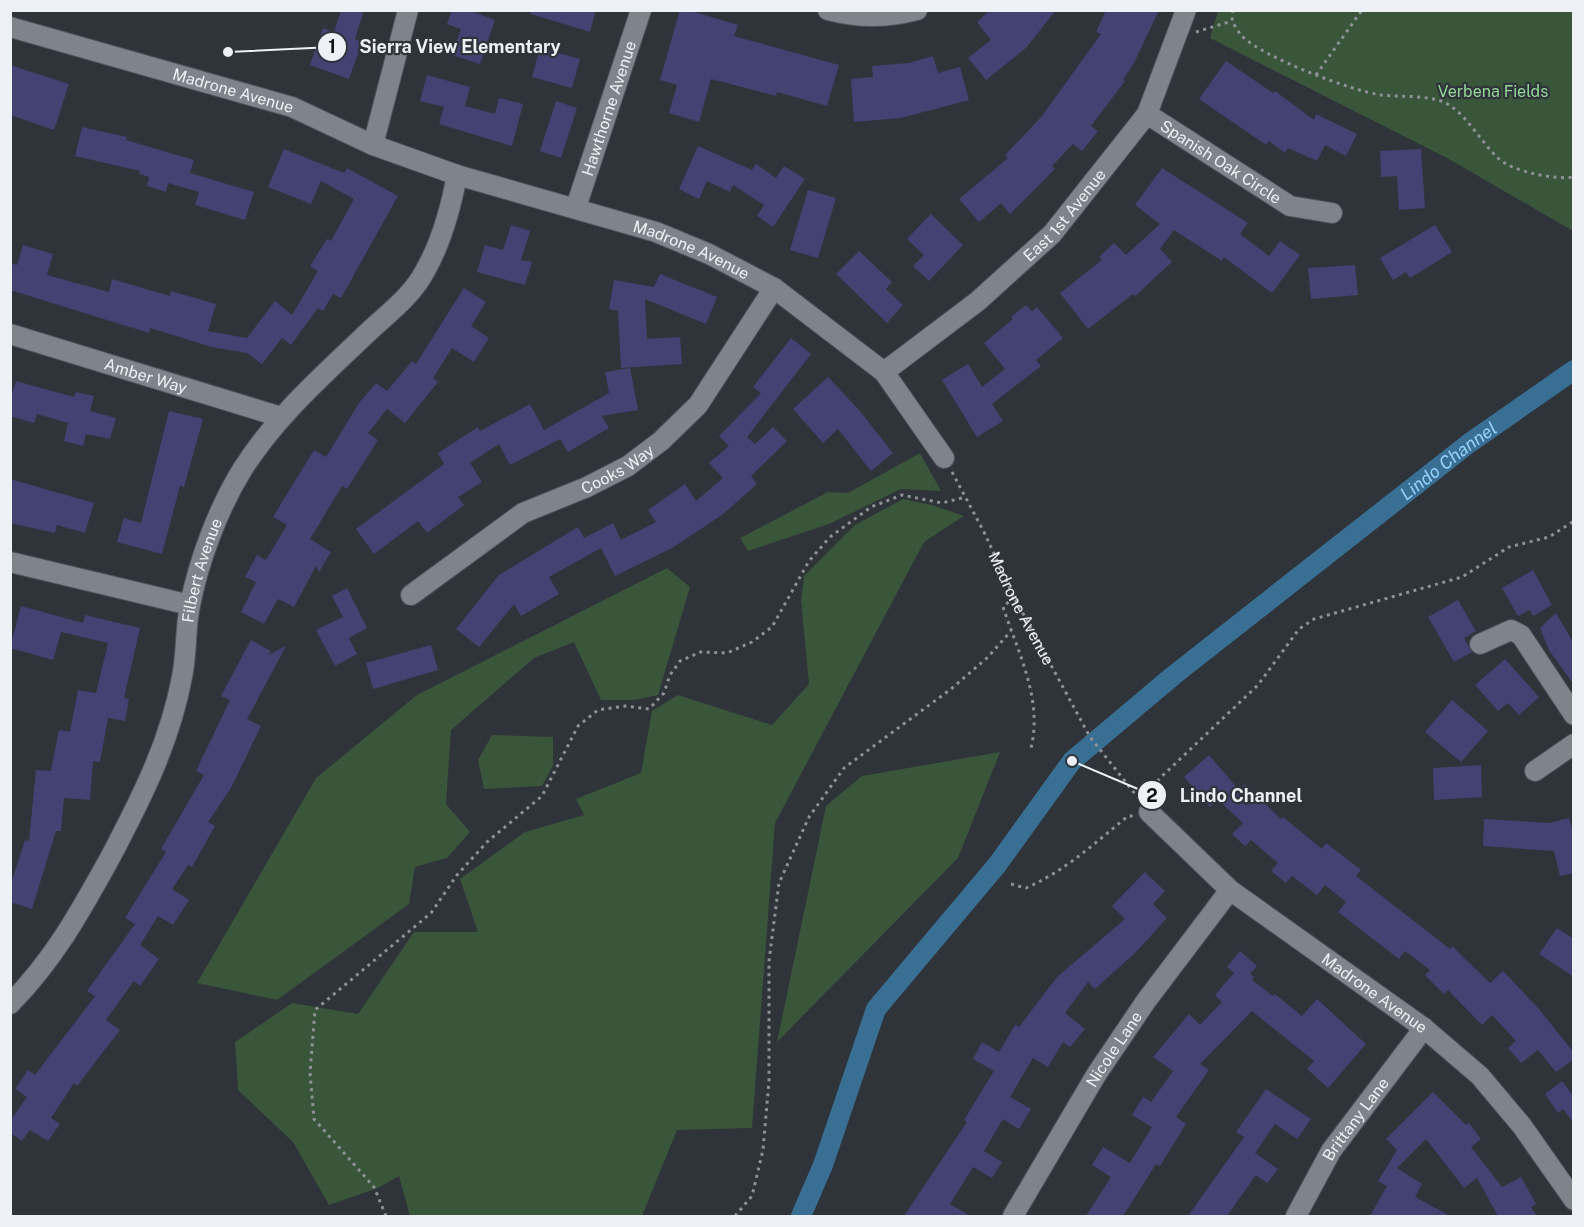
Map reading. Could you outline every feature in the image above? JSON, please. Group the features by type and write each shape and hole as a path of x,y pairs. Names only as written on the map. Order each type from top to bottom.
{"street":[{"path":"374,146 408,10"},
{"name":"Hawthorne Avenue","path":"576,207 641,10"},
{"path":"828,10 854,16 887,17 917,10"},
{"name":"East 1st Avenue","path":"884,372 978,301 1052,234 1147,114 1186,10"},
{"name":"Madrone Avenue","path":"10,27 292,107 374,146 457,175 576,207 656,232 709,254 774,288 884,372 944,458"},
{"name":"Spanish Oak Circle","path":"1147,114 1290,206 1332,213"},
{"name":"Filbert Avenue","path":"10,1004 34,980 70,931 131,819 167,740 182,676 190,605 222,508 242,471 281,417 406,297 425,272 452,202 457,175"},
{"name":"Cooks Way","path":"411,595 523,513 587,487 628,466 661,441 698,405 774,288"},
{"name":"Amber Way","path":"10,334 281,417"},
{"path":"10,562 190,605"},
{"path":"1480,644 1511,630 1521,635 1574,715"},
{"path":"1534,771 1574,744"},
{"name":"Madrone Avenue","path":"1149,812 1230,890 1424,1028 1480,1076 1571,1190"},
{"name":"Nicole Lane","path":"1013,1216 1102,1066 1146,1001 1230,890"},
{"name":"Brittany Lane","path":"1296,1216 1331,1151 1424,1028"}],"path":[{"path":"1233,10 1232,21 1243,37 1286,62 1316,75 1379,94 1423,97 1443,102 1468,123 1500,161 1538,175 1561,179 1574,177"},
{"path":"1316,75 1362,10"},
{"path":"1176,38 1232,21"},
{"name":"Madrone Avenue","path":"944,458 1065,693 1090,737 1131,791"},
{"path":"386,1216 374,1187 314,1119 310,1073 315,1010 431,913 458,875 487,842 542,796 578,726 598,710 624,706 649,709 664,693 670,675 680,661 701,652 727,653 752,642 772,627 809,561 830,537 871,507 902,495 942,503 966,497"},
{"path":"1011,884 1026,888 1042,881 1072,863 1128,816 1139,816 1149,812 1159,779 1258,685 1299,629 1314,619 1462,577 1509,548 1549,537 1574,520"},
{"path":"1014,597 1003,607 1034,708 1036,727 1031,748"},
{"path":"735,1216 752,1196 763,1150 769,1081 769,961 779,883 809,817 844,768 951,689 988,657 1011,631"}],"green space":[{"name":"Verbena Fields","path":"1218,11 1573,11 1573,231 1447,158 1210,38"},
{"path":"920,453 941,491 901,489 829,524 748,551 740,538 828,492 848,493"},
{"path":"903,499 932,505 964,516 924,542 775,823 752,1128 677,1130 642,1216 410,1216 399,1176 378,1188 329,1205 293,1142 238,1090 235,1042 292,1003 358,1014 414,932 478,932 460,879 525,832 584,815 576,799 641,773 652,711 678,695 772,725 809,684 801,601 804,576 855,525"},
{"path":"667,568 690,587 658,695 635,700 601,700 574,642 534,658 451,730 446,804 470,832 447,858 415,867 409,904 277,1000 197,983 316,778 417,695"},
{"path":"492,735 553,737 553,765 542,786 484,789 478,760"},
{"path":"1000,752 958,858 777,1042 826,806 862,776"}],"building":[{"path":"341,10 364,10 355,39 362,42 349,79 310,65 323,28 334,32"},
{"path":"452,10 468,10 495,20 480,64 452,55 461,29 447,24"},
{"path":"531,10 596,10 590,32 531,14"},
{"path":"680,10 688,10 738,25 734,36 839,65 827,106 777,92 776,96 711,79 699,122 669,113 677,85 660,80"},
{"path":"990,10 1056,10 1026,48 986,80 968,58 991,40 977,22"},
{"path":"1106,10 1159,10 1134,63 1123,80 1125,81 1091,126 1098,131 1082,151 1073,144 1052,166 1055,169 1010,214 1001,203 979,222 959,199 1008,158 1005,155 1042,116 1101,34 1096,32"},
{"path":"540,48 580,59 572,88 532,77"},
{"path":"933,56 938,73 960,67 969,100 901,118 854,122 851,79 873,77 872,66 909,63"},
{"path":"1226,61 1273,93 1275,91 1314,120 1316,114 1357,134 1346,156 1325,145 1317,161 1288,148 1285,153 1269,141 1266,145 1199,99"},
{"path":"10,65 69,84 54,130 10,115"},
{"path":"427,75 470,87 465,106 495,114 499,98 523,104 512,146 439,124 444,107 420,101"},
{"path":"556,101 577,108 561,158 540,151"},
{"path":"82,127 127,137 126,140 194,160 190,173 254,192 245,220 195,205 199,192 168,183 166,192 147,186 149,177 139,174 140,171 75,156"},
{"path":"698,146 752,170 756,164 776,178 784,166 805,179 773,227 757,216 764,205 733,185 730,192 707,181 699,199 679,189"},
{"path":"284,149 344,173 347,168 398,196 341,298 333,294 323,311 318,308 291,345 282,338 262,364 247,353 212,347 150,328 149,333 10,290 10,263 17,265 23,245 53,254 47,275 109,292 112,279 170,296 171,291 216,304 208,331 247,338 275,301 292,315 318,271 310,266 327,239 331,241 354,199 321,181 311,204 268,187"},
{"path":"1421,149 1425,208 1399,210 1397,176 1381,177 1380,151"},
{"path":"1162,168 1248,223 1240,234 1269,256 1280,241 1300,255 1272,293 1224,257 1222,261 1174,230 1160,249 1172,262 1135,296 1133,294 1088,329 1060,293 1102,260 1099,257 1114,243 1126,255 1160,224 1135,205"},
{"path":"808,190 836,198 818,258 790,250"},
{"path":"931,214 963,245 929,281 913,266 924,255 907,239"},
{"path":"511,225 530,231 521,260 532,262 525,285 477,272 485,245 503,250"},
{"path":"1435,225 1452,252 1410,278 1406,272 1393,280 1380,258"},
{"path":"859,251 892,282 886,289 903,305 887,323 836,274"},
{"path":"1355,265 1358,295 1311,299 1308,268"},
{"path":"660,274 717,297 706,324 645,299 647,339 680,337 682,364 621,368 618,311 609,309 614,280 654,287"},
{"path":"464,288 486,302 471,326 489,338 474,362 452,348 433,378 438,382 405,423 387,409 368,433 378,440 347,489 342,486 310,539 331,552 319,572 316,566 294,607 278,599 264,624 241,612 256,582 245,577 257,555 266,560 287,525 273,517 314,450 326,457 359,403 376,383 387,391 412,361 416,364"},
{"path":"1026,305 1032,311 1037,307 1063,338 1036,360 1041,366 992,404 1003,421 977,437 942,380 968,364 982,387 1005,369 984,343"},
{"path":"791,338 811,354 747,437 755,444 773,427 787,441 751,476 757,484 722,515 672,548 615,576 601,548 549,577 559,594 521,616 514,604 479,647 456,629 499,575 578,527 584,538 613,523 621,540 656,522 648,510 685,484 696,501 723,478 709,463 729,446 719,436 761,393 753,387"},
{"path":"630,368 638,410 602,416 609,428 568,452 560,439 510,465 499,444 470,463 482,482 458,497 464,505 427,533 418,521 374,554 356,529 444,464 438,453 478,427 480,431 530,404 544,430 609,393 605,372"},
{"path":"828,377 859,410 893,453 871,471 838,429 823,443 793,409"},
{"path":"16,381 74,397 76,392 94,396 90,411 116,418 110,439 86,434 83,446 64,441 68,423 37,414 34,423 10,416 10,400"},
{"path":"169,411 203,419 184,487 180,486 162,554 117,542 124,518 141,523"},
{"path":"10,479 94,503 85,533 57,525 55,533 10,523"},
{"path":"1533,570 1552,605 1533,616 1530,610 1518,616 1502,588"},
{"path":"347,588 367,628 349,638 357,654 335,666 316,630 343,617 332,596"},
{"path":"1458,600 1476,631 1464,638 1472,652 1454,662 1428,617"},
{"path":"21,606 83,623 85,615 140,628 124,698 129,699 125,721 108,718 100,762 93,761 90,800 64,798 61,831 56,831 32,909 10,902 10,887 25,840 29,841 36,770 51,771 59,730 70,732 78,690 96,693 108,643 61,632 53,660 10,648"},
{"path":"1556,613 1574,644 1574,685 1549,650 1540,628"},
{"path":"251,640 271,651 268,655 286,646 247,719 261,726 231,788 208,822 215,826 192,867 188,865 172,889 189,900 173,925 158,916 140,945 159,959 140,986 134,981 106,1020 120,1030 77,1086 74,1083 51,1118 60,1124 48,1141 30,1130 22,1141 10,1133 10,1121 27,1097 15,1089 28,1070 35,1075 95,996 87,991 135,924 125,918 166,852 161,849 204,775 196,771 230,700 221,696"},
{"path":"431,645 438,670 373,689 366,663"},
{"path":"1505,659 1539,697 1519,715 1508,703 1498,711 1475,685"},
{"path":"1452,700 1488,731 1461,762 1425,732"},
{"path":"1209,755 1239,790 1245,784 1281,819 1283,817 1322,849 1326,843 1361,870 1356,876 1450,949 1452,946 1490,983 1503,971 1539,1009 1574,1053 1574,1059 1556,1072 1538,1050 1521,1063 1508,1048 1516,1041 1492,1015 1482,1025 1448,990 1444,994 1425,975 1430,970 1405,951 1399,959 1338,912 1346,902 1325,885 1317,895 1292,876 1286,883 1271,871 1278,863 1251,840 1245,846 1232,834 1243,823 1218,800 1210,807 1184,777"},
{"path":"1481,765 1482,797 1434,800 1433,768"},
{"path":"1569,818 1574,836 1574,873 1560,876 1554,851 1483,846 1484,819 1549,823"},
{"path":"1145,872 1165,891 1153,904 1167,918 1137,951 1095,989 1088,982 1065,1013 1085,1029 1070,1047 1063,1042 1048,1067 1033,1058 1010,1097 1031,1109 1019,1129 1003,1119 984,1151 1002,1162 992,1178 973,1167 950,1204 970,1216 904,1216 967,1122 964,1120 994,1071 973,1059 982,1042 999,1052 1015,1025 1019,1027 1057,977 1125,919 1112,906"},
{"path":"1557,928 1574,939 1574,977 1539,954"},
{"path":"1240,951 1257,966 1250,974 1254,977 1252,980 1273,996 1274,994 1302,1016 1317,999 1366,1044 1328,1088 1307,1069 1314,1061 1252,1011 1200,1064 1209,1070 1176,1117 1186,1124 1160,1166 1156,1164 1123,1216 1086,1216 1111,1177 1092,1165 1103,1147 1130,1163 1152,1127 1132,1115 1143,1097 1151,1102 1173,1071 1153,1057 1189,1014 1200,1025 1222,1002 1215,995 1234,973 1227,967"},
{"path":"1562,1081 1574,1097 1574,1123 1563,1109 1558,1113 1545,1094"},
{"path":"1266,1089 1311,1119 1297,1139 1275,1124 1255,1153 1278,1169 1267,1183 1256,1175 1227,1216 1188,1216 1244,1137 1236,1132"},
{"path":"1433,1092 1466,1125 1469,1123 1481,1139 1471,1147 1502,1187 1521,1177 1536,1204 1531,1207 1537,1216 1498,1216 1477,1178 1464,1188 1426,1139 1397,1168 1422,1184 1415,1197 1450,1216 1370,1216 1387,1186 1378,1181 1397,1150 1386,1139"}],"waterway":[{"name":"Lindo Channel","path":"801,1216 823,1165 876,1009 997,865 1072,761 1174,675 1468,444 1574,370"}],"place":[{"name":"Sierra View Elementary","path":"228,52"},
{"name":"Lindo Channel","path":"1072,761"}]}
